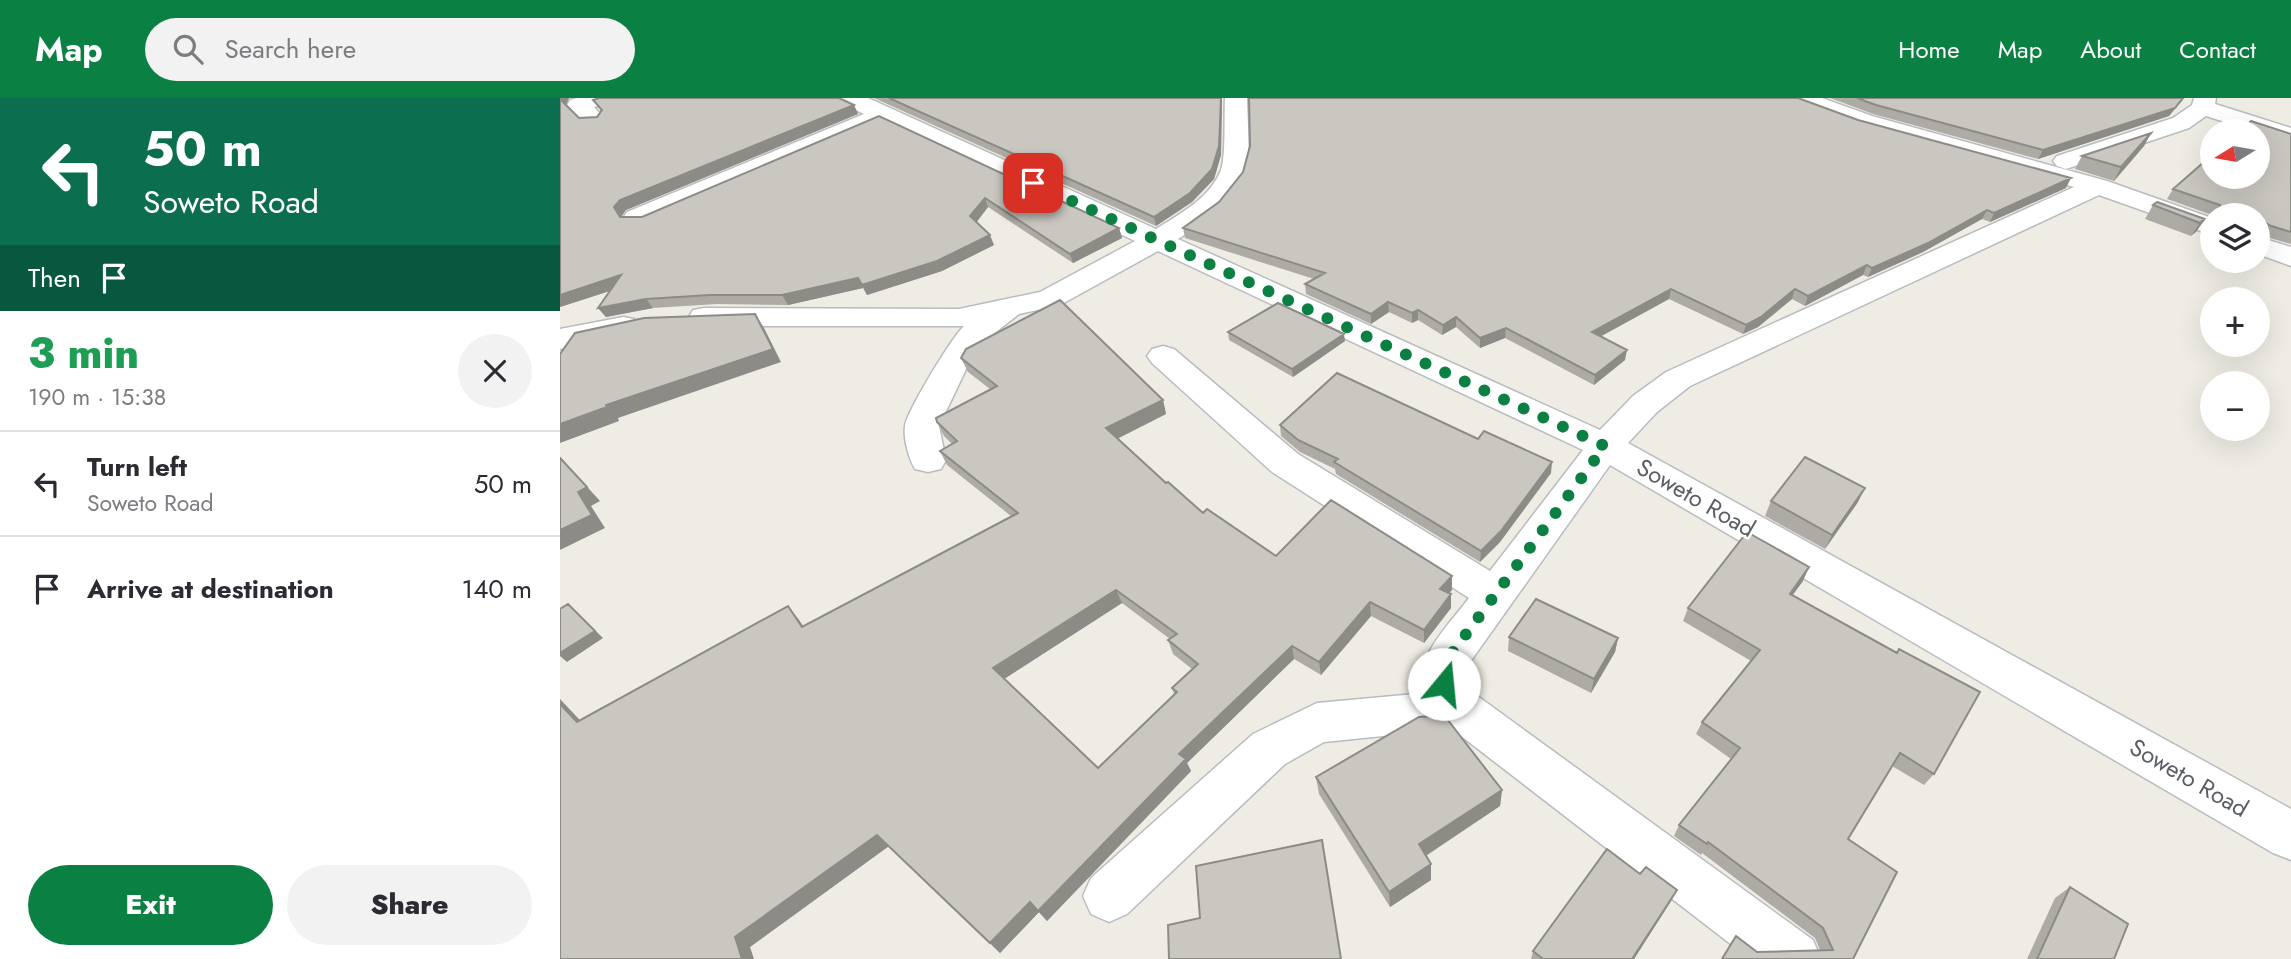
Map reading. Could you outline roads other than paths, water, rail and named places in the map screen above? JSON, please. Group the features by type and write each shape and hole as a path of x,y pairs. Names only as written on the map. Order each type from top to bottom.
{"street":[{"name":"Soweto Road","path":"849,98 1605,446 2291,836"},
{"path":"560,338 666,319 717,316 959,318 1049,299 1157,240 1196,216 1217,197 1234,169 1236,98"},
{"path":"1801,98 1864,121 2098,186 2200,223"},
{"path":"2041,169 2181,123 2204,103 2291,136"},
{"path":"638,218 883,114"},
{"path":"1794,959 1460,709 1444,684 1447,660 1605,446 1645,404 1678,379 2098,186"},
{"path":"2270,249 2291,257"},
{"path":"928,460 922,426 953,363 972,335 1007,310"},
{"path":"1163,356 1285,463 1496,595"},
{"path":"1109,896 1269,749 1317,723 1460,709"}]}
